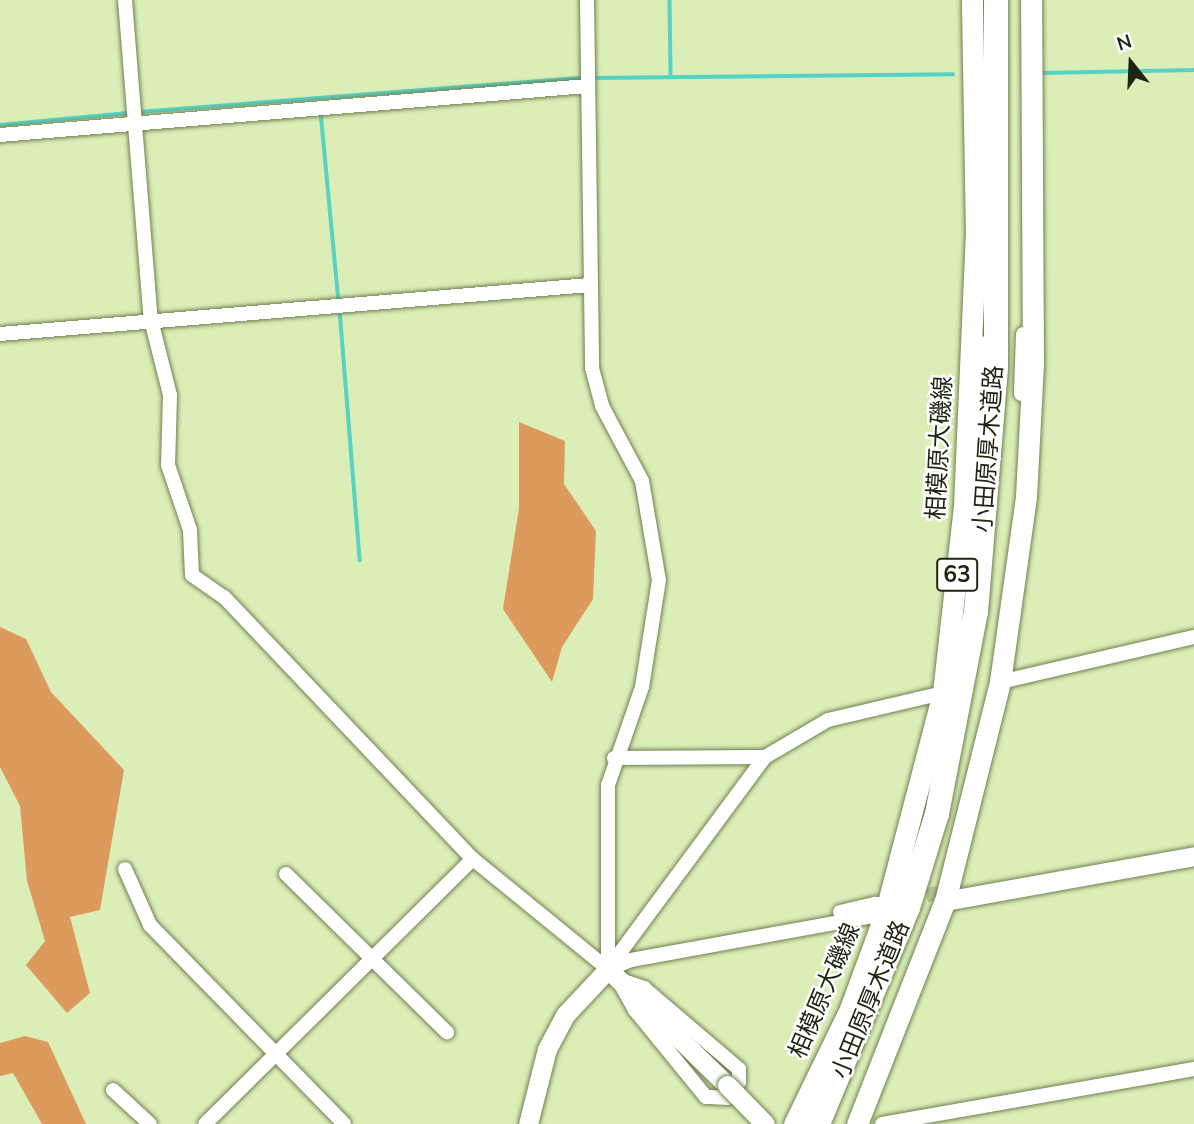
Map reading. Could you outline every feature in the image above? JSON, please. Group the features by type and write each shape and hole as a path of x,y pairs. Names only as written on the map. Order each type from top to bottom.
{"highway":[{"name":"小田原厚木道路","path":"818,1124 874,1001 912,896 937,814 976,612 996,368 996,0"},
{"name":"小田原厚木道路","path":"836,1124 926,907 956,804 993,615 1011,365 1011,0"}],"main road":[{"name":"相模原大磯線","path":"794,1124 850,1009 943,693 957,568 976,234 972,0"},
{"name":"63","path":"856,1124 946,901 1000,682 1020,543 1033,365 1031,0"}],"street":[{"path":"125,0 151,320 170,395 168,465 191,530 192,575 225,597 473,859 613,974 765,1124"},
{"path":"587,0 590,285 594,384 642,481 659,580 642,687 614,758 608,785 613,974 635,1010 706,1097 727,1098 739,1082 739,1069 644,988 613,974"},
{"path":"0,135 587,86"},
{"path":"0,334 590,285"},
{"path":"1000,682 1194,637"},
{"path":"528,1124 547,1049 565,1015 613,974 765,757 828,720 943,693"},
{"path":"614,758 765,757"},
{"path":"946,901 1064,877 1194,856"},
{"path":"205,1124 473,859"},
{"path":"125,870 150,925 344,1124"},
{"path":"286,874 447,1032"},
{"path":"970,888 1064,877"},
{"path":"613,974 795,927 881,909"},
{"path":"882,1124 1194,1069"},
{"path":"113,1090 150,1124"}],"shaded area":[{"path":"519,422 565,441 564,484 596,531 593,599 562,647 552,682 503,609 519,508"},
{"path":"0,627 26,639 51,692 124,770 100,910 70,917 90,993 67,1013 26,965 45,941 27,881 20,806 0,767"},
{"path":"25,1036 48,1042 86,1124 42,1124 13,1073 0,1076 0,1043"}],"waterway":[{"path":"670,0 671,76"},
{"path":"1042,73 1194,70"},
{"path":"592,78 953,74"},
{"path":"138,112 584,78"},
{"path":"321,112 339,303"},
{"path":"0,125 130,113"},
{"path":"340,310 360,560"}],"tunnel":[{"path":"906,899 955,890"}]}
